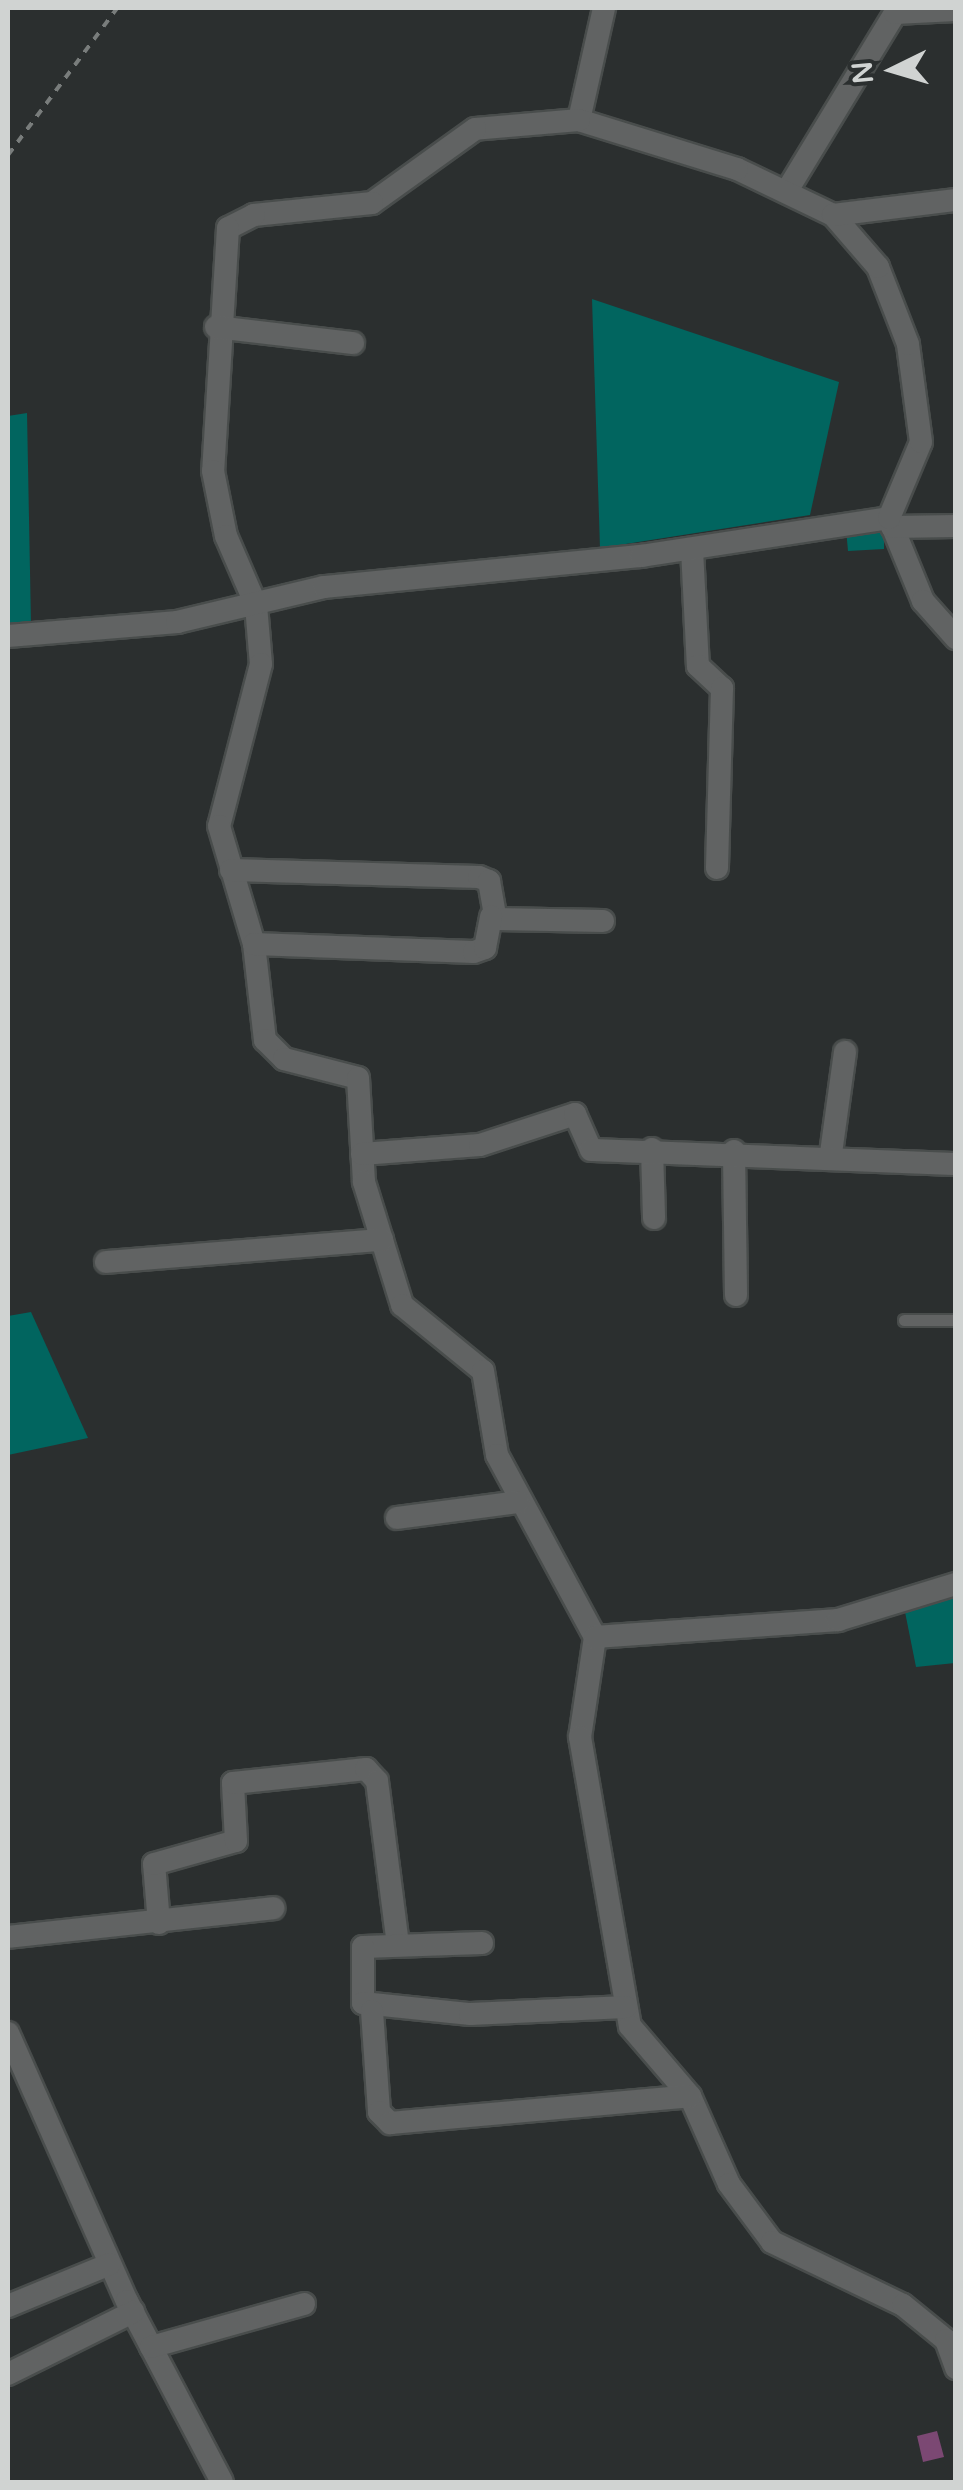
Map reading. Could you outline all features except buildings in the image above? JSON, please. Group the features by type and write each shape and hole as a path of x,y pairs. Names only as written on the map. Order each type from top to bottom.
{"street":[{"path":"579,120 604,8"},
{"path":"788,190 894,10 956,10"},
{"path":"956,638 923,601 890,523 921,442 912,363 886,281 833,215 788,190 579,120 510,122 455,137 372,203 239,218 222,242 216,327 218,501 256,604 258,688 220,810 231,870 254,944 265,1040 284,1060 358,1078 362,1154 382,1240 408,1317 482,1371 497,1455 518,1502 595,1638 580,1737 626,2007 646,2052 690,2096 728,2184 772,2242 866,2284 951,2336 956,2368"},
{"path":"833,215 956,200"},
{"path":"216,327 354,343"},
{"path":"8,636 159,624 324,587 692,549 890,523 956,526"},
{"path":"692,549 698,666 722,688 716,868"},
{"path":"231,870 479,877 489,882 491,917 485,948 474,952 254,944"},
{"path":"491,917 602,921"},
{"path":"831,1153 845,1052"},
{"path":"362,1154 480,1144 575,1114 584,1119 586,1148 831,1153 956,1164"},
{"path":"652,1149 654,1218"},
{"path":"734,1152 736,1296"},
{"path":"106,1262 382,1240"},
{"path":"398,1518 518,1502"},
{"path":"595,1638 838,1620 956,1584"},
{"path":"159,1923 156,1860 236,1841 233,1783 366,1769 377,1780 398,1945"},
{"path":"8,1937 272,1908"},
{"path":"482,1943 359,1950 372,2010 379,2112 390,2123 690,2096"},
{"path":"372,2010 626,2007"},
{"path":"8,2033 110,2264 222,2482"},
{"path":"8,2306 110,2264"},
{"path":"151,2346 304,2304"},
{"path":"8,2374 133,2312"}],"lane":[{"path":"904,1320 956,1320"}],"path":[{"path":"8,155 117,8"}],"shaded area":[{"path":"592,299 839,382 810,515 600,548"},
{"path":"27,413 31,624 8,625 8,416"},
{"path":"884,523 884,549 848,551 846,529"},
{"path":"31,1312 88,1438 8,1455 8,1316"},
{"path":"955,1592 955,1663 916,1667 904,1607"}]}
